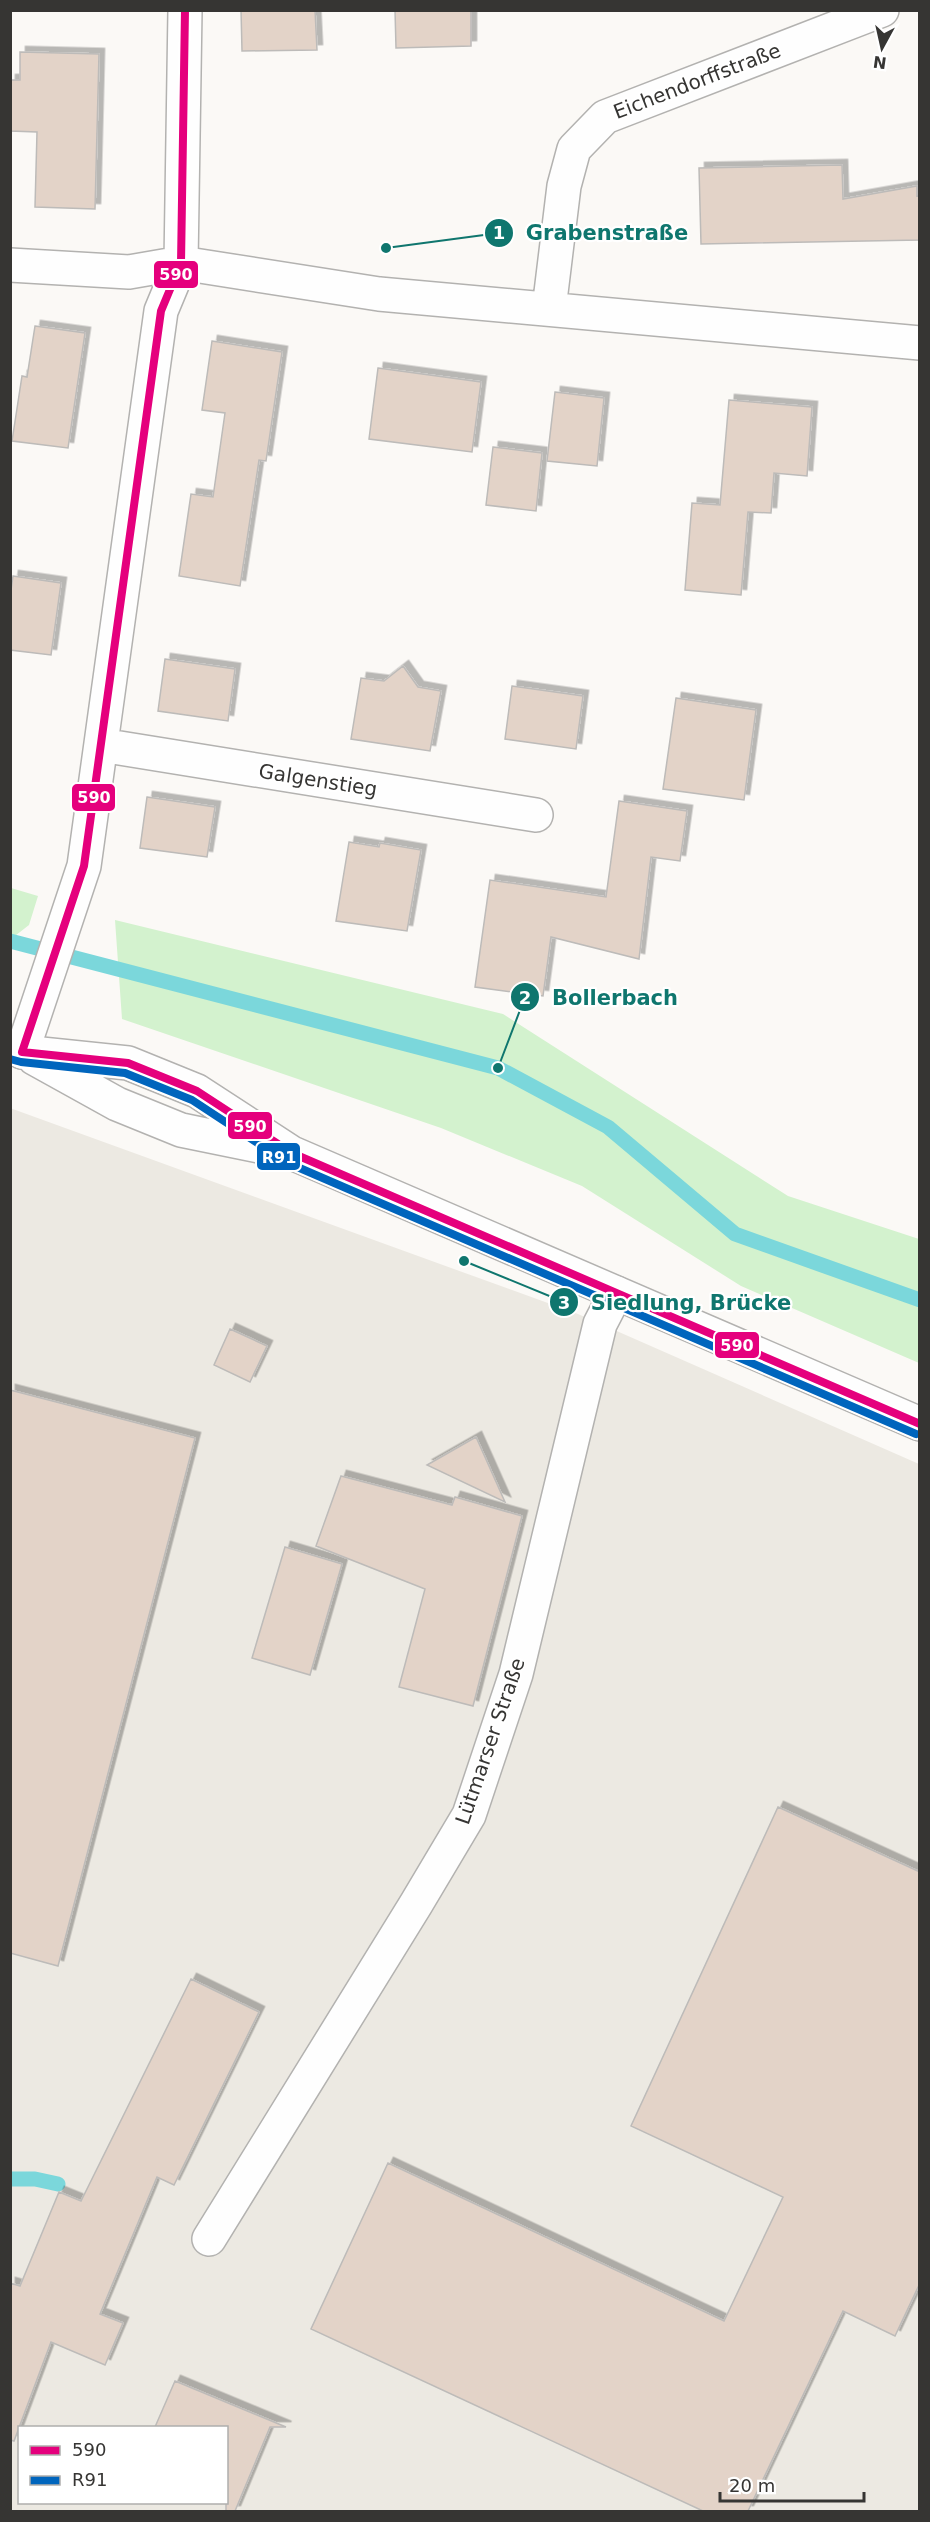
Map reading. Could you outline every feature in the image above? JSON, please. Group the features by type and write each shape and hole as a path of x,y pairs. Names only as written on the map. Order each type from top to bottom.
{"street":[{"path":"185,10 181,263 161,311 84,866 39,1001 16,1049 128,1063 197,1091 292,1153 920,1424"},
{"name":"Eichendorffstraße","path":"549,309 564,186 574,149 605,117 882,10"},
{"path":"10,265 129,272 181,263 379,294 920,343"},
{"name":"Galgenstieg","path":"101,745 536,815"},
{"name":"Lütmarser Straße","path":"209,2239 416,1904 468,1815 516,1674 600,1324 616,1293"}],"shaded area":[{"path":"10,1108 578,1314 919,1464 919,2511 11,2511"}],"green space":[{"path":"11,888 38,896 29,925 11,939"},
{"path":"115,920 503,1014 788,1196 919,1239 919,1363 741,1286 582,1186 441,1128 122,1019"}],"building":[{"path":"241,10 315,10 317,50 242,51"},
{"path":"395,10 471,10 471,46 396,48"},
{"path":"20,52 99,54 95,209 35,207 37,132 10,131 10,80 20,80"},
{"path":"842,165 843,199 917,186 917,196 920,195 920,240 701,244 699,168"},
{"path":"35,326 85,333 68,448 12,441 22,376 27,377"},
{"path":"212,341 282,352 266,461 259,460 240,586 179,576 191,494 213,497 225,413 202,410"},
{"path":"378,368 481,382 472,452 369,439"},
{"path":"555,392 604,398 597,466 547,461"},
{"path":"729,400 812,407 807,476 774,473 771,513 748,512 741,595 685,590 692,503 720,505"},
{"path":"493,447 542,453 536,511 486,505"},
{"path":"13,576 61,583 51,655 10,650 10,597"},
{"path":"165,659 235,669 228,721 158,711"},
{"path":"403,666 418,687 441,691 430,751 351,739 361,678 384,681"},
{"path":"512,686 583,696 576,749 505,739"},
{"path":"676,698 756,710 744,800 663,789"},
{"path":"147,797 215,807 207,857 140,848"},
{"path":"619,801 687,811 680,861 651,857 639,959 551,937 543,996 475,987 490,880 606,897"},
{"path":"349,842 379,847 380,843 421,850 407,931 336,921"},
{"path":"230,1329 267,1346 250,1382 214,1365"},
{"path":"10,1390 195,1438 58,1966 10,1953"},
{"path":"476,1437 505,1502 427,1465"},
{"path":"341,1476 452,1505 455,1497 522,1516 473,1706 399,1687 425,1589 316,1546"},
{"path":"285,1547 342,1564 310,1675 252,1658"},
{"path":"778,1807 920,1872 920,2283 895,2336 843,2311 748,2511 703,2511 311,2329 388,2163 724,2321 783,2197 631,2126"},
{"path":"191,1979 259,2012 174,2185 157,2177 100,2314 123,2323 105,2365 51,2342 14,2441 10,2440 10,2283 20,2286 59,2192 81,2201"},
{"path":"175,2381 286,2427 270,2427 235,2511 226,2511 226,2504 228,2504 228,2426 155,2426"}],"waterway":[{"path":"10,941 498,1068 608,1127 735,1234 920,1300"},
{"path":"10,2179 35,2179 58,2184"}],"transit line":[{"name":"590","path":"22,1052 84,866 161,311 181,263 185,10"},
{"name":"590","path":"22,1052 128,1063 197,1091 292,1153 920,1424"},
{"name":"R91","path":"10,1059 125,1073 192,1100 288,1163 916,1434"}],"place":[{"name":"Grabenstraße","path":"386,248"},
{"name":"Bollerbach","path":"498,1068"},
{"name":"Siedlung, Brücke","path":"464,1261"}]}
